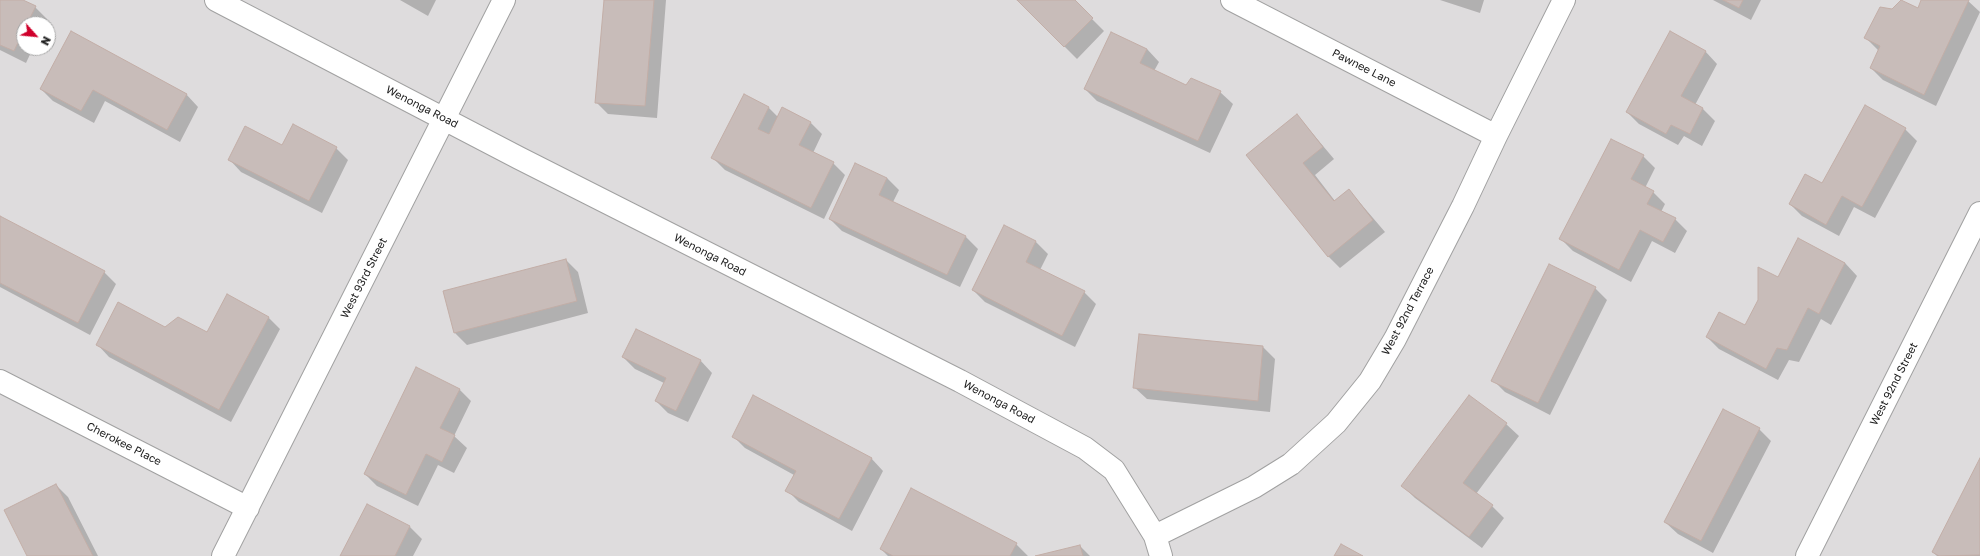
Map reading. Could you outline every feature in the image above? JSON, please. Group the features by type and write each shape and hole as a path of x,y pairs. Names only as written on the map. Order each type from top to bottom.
{"street":[{"name":"Wenonga Road","path":"216,0 519,158 960,381 1085,448 1114,470 1158,546"},
{"name":"West 93rd Street","path":"223,556 504,0"},
{"name":"Pawnee Lane","path":"1232,0 1496,136"},
{"name":"West 92nd Terrace","path":"1158,546 1291,464 1336,423 1370,381 1395,340 1463,206 1564,0"},
{"name":"West 92nd Street","path":"1807,556 1980,212"},
{"name":"Cherokee Place","path":"0,381 248,508"}],"shaded area":[{"path":"0,0 1980,0 1980,556 0,556"}],"building":[{"path":"0,0 23,0 36,6 31,16 16,16 16,47 14,51 0,45"},
{"path":"604,0 654,0 645,106 595,103"},
{"path":"1017,0 1075,0 1093,18 1064,47"},
{"path":"1723,0 1743,0 1739,8"},
{"path":"1901,0 1918,8 1921,0 1969,0 1924,95 1870,68 1880,46 1864,38 1880,7 1892,9"},
{"path":"71,31 187,94 167,130 93,90 81,111 40,89"},
{"path":"1670,31 1706,51 1681,96 1703,108 1690,134 1671,125 1666,134 1626,112"},
{"path":"1111,32 1147,49 1140,63 1186,85 1191,78 1221,91 1198,141 1084,89"},
{"path":"744,94 769,107 758,129 769,134 782,107 811,122 799,145 834,162 811,208 711,158"},
{"path":"1865,105 1906,128 1862,207 1842,196 1826,225 1789,204 1805,174 1822,183"},
{"path":"1297,114 1323,147 1303,163 1334,201 1349,189 1373,220 1328,257 1246,155"},
{"path":"293,124 337,147 309,201 228,160 245,126 282,145"},
{"path":"1611,139 1644,155 1631,179 1654,191 1647,204 1676,218 1663,242 1640,230 1619,270 1559,239"},
{"path":"855,163 887,178 879,195 966,236 947,275 829,219"},
{"path":"0,216 105,271 78,323 0,283"},
{"path":"1004,225 1036,241 1026,262 1085,291 1062,336 972,290"},
{"path":"1798,238 1845,263 1819,314 1808,308 1787,350 1777,348 1766,369 1706,337 1719,312 1745,325 1758,300 1758,267 1778,277"},
{"path":"566,259 577,301 454,333 443,291"},
{"path":"1549,264 1596,287 1538,403 1491,381"},
{"path":"227,294 269,317 219,410 96,345 118,302 165,327 178,317 207,332"},
{"path":"636,329 701,360 676,411 655,401 666,378 622,357"},
{"path":"1139,334 1263,346 1258,401 1133,388"},
{"path":"416,367 460,389 440,428 455,435 442,462 426,454 406,495 364,474"},
{"path":"753,395 872,458 839,519 785,491 796,471 732,437"},
{"path":"1469,395 1507,423 1463,483 1493,505 1469,537 1401,486"},
{"path":"1723,409 1760,428 1701,541 1664,522"},
{"path":"1980,458 1980,555 1939,556 1932,552"},
{"path":"56,484 93,556 27,556 4,510"},
{"path":"911,488 1017,543 1010,556 893,556 880,549"},
{"path":"367,504 410,526 395,556 340,556"},
{"path":"1341,544 1363,556 1334,556"},
{"path":"1080,545 1083,556 1035,556"}]}
